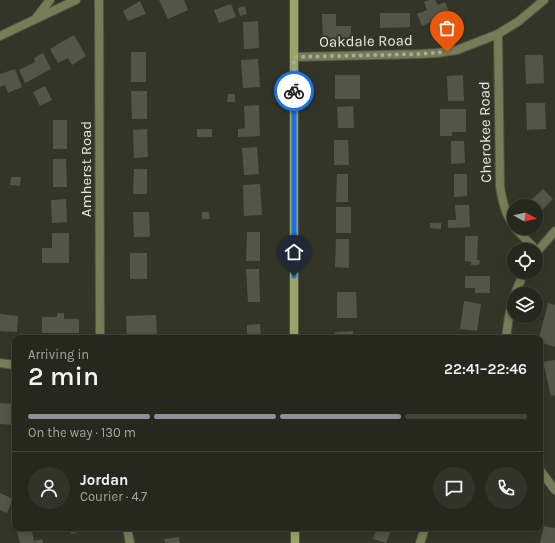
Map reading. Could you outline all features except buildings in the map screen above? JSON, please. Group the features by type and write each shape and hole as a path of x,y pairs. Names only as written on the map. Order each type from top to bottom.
{"street":[{"path":"33,22 50,0"},
{"path":"0,36 33,22 76,0"},
{"name":"Amherst Road","path":"99,0 100,335"},
{"path":"294,0 294,335"},
{"name":"Oakdale Road","path":"294,57 437,53 457,50 498,34 519,21 544,0"},
{"name":"Cherokee Road","path":"498,34 500,186 503,205 507,215"},
{"path":"543,244 555,231"},
{"name":"Cherokee Road","path":"522,235 529,243"},
{"path":"506,335 508,323"},
{"path":"0,363 12,365"},
{"path":"543,474 555,490"},
{"path":"128,531 130,543"},
{"path":"295,531 295,543"},
{"path":"420,543 424,531"}],"way so far":[{"path":"294,91 294,57 447,52"}],"route":[{"path":"294,91 294,276"}]}
